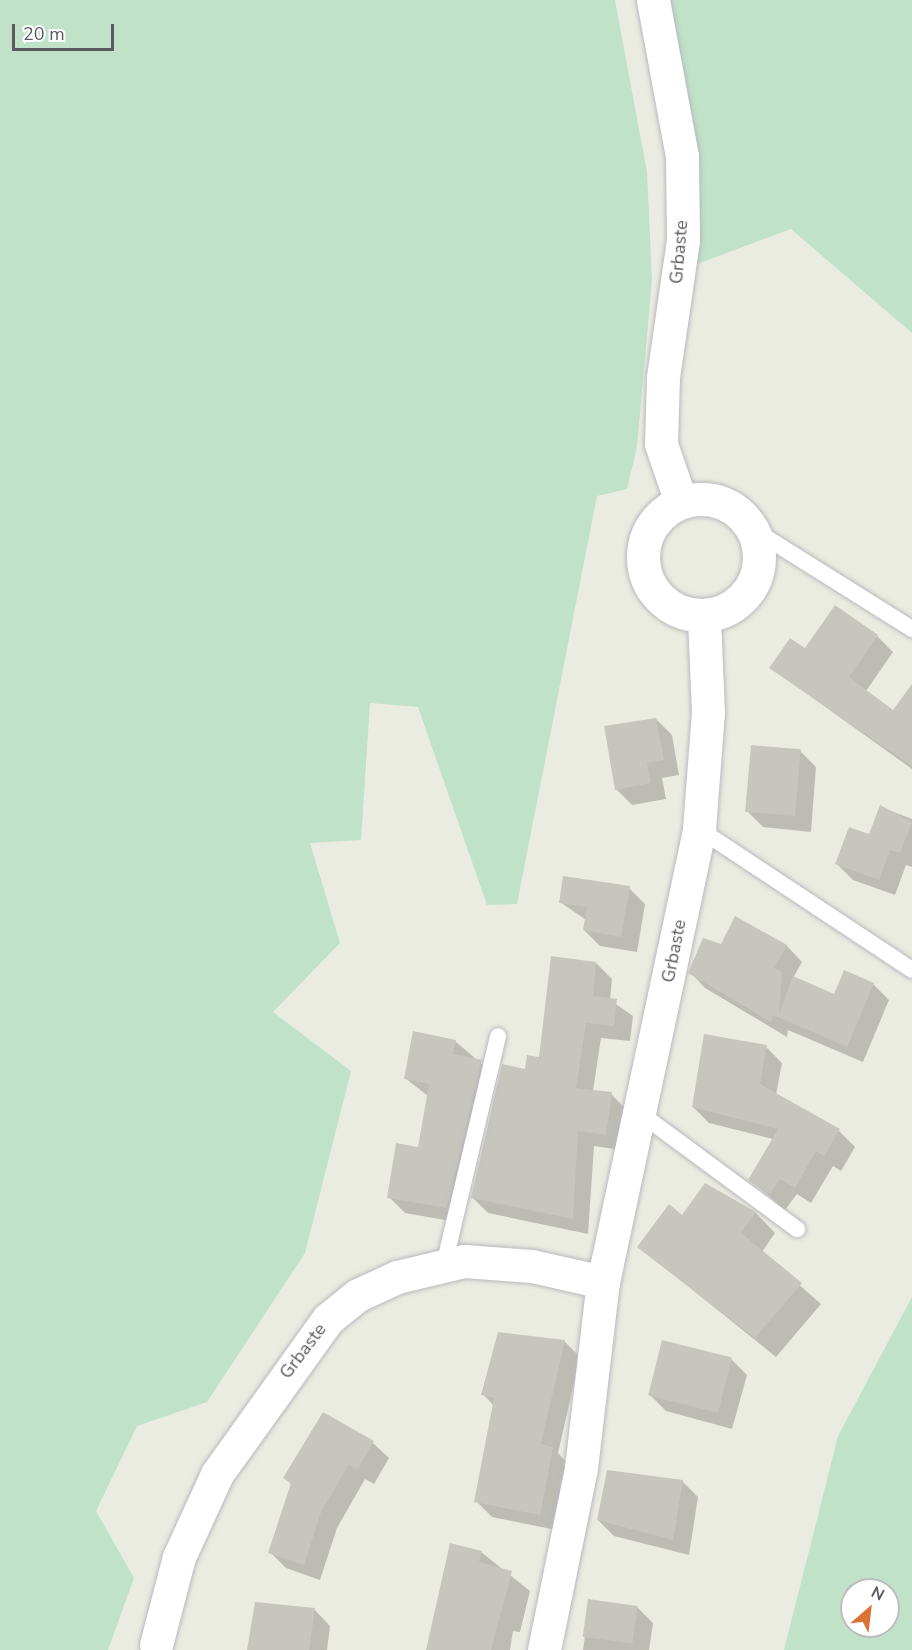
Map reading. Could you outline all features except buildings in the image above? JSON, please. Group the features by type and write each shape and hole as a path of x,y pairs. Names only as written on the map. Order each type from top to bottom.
{"street":[{"name":"Grbaste","path":"653,0 682,156 683,240 663,377 662,444 681,502"},
{"path":"681,502 721,502 751,528 759,566 753,585 723,612 704,616 668,606 645,577 644,541 658,517 681,502"},
{"name":"Grbaste","path":"544,1650 581,1468 603,1282 641,1114 699,829 708,713 704,616"},
{"name":"Grbaste","path":"156,1644 197,1514 296,1358 328,1319 358,1295 444,1265 464,1261 532,1266 603,1282"}],"lane":[{"path":"751,528 912,629"},
{"path":"699,829 912,970"},
{"path":"444,1265 498,1036"},
{"path":"641,1114 797,1229"}],"green space":[{"path":"0,0 615,0 647,172 652,280 637,447 627,489 597,496 517,904 487,905 418,707 370,703 361,840 310,843 340,943 273,1012 351,1071 305,1253 207,1402 137,1426 96,1511 134,1578 108,1650 0,1650"},
{"path":"670,0 912,0 912,333 791,229 697,264 694,143"},
{"path":"912,1297 912,1650 784,1650 838,1436"}]}
